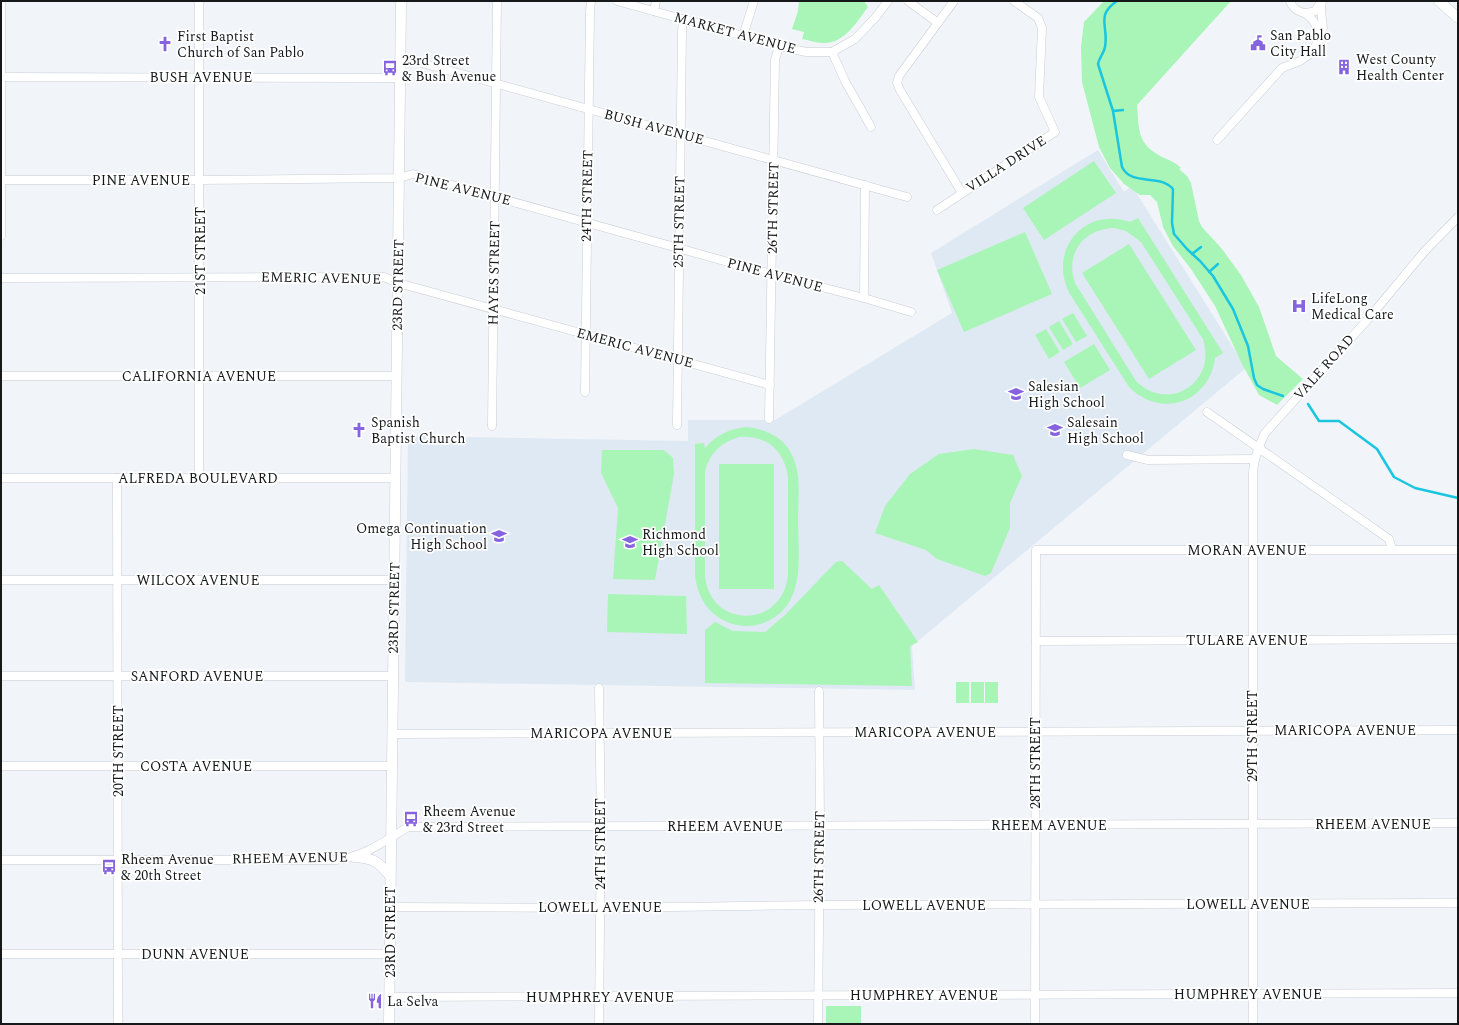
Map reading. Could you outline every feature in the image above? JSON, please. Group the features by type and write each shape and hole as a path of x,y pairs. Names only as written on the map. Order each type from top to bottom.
{"main road":[{"name":"23RD STREET","path":"389,1024 401,1"},
{"path":"1439,1 1458,18"},
{"path":"354,857 377,861 390,876"}],"street":[{"path":"1,236 2,1"},
{"name":"21ST STREET","path":"199,1 199,478"},
{"name":"HAYES STREET","path":"492,426 497,1"},
{"name":"24TH STREET","path":"585,392 591,1"},
{"name":"MARKET AVENUE","path":"617,1 780,46 806,52 832,52"},
{"path":"654,11 656,1"},
{"path":"743,36 754,1"},
{"path":"871,127 832,52 855,39 875,18 888,1"},
{"path":"908,1 938,23"},
{"name":"VILLA DRIVE","path":"954,1 899,76 897,83 962,193 1055,132 1039,97 1042,28 1038,18 1014,1"},
{"path":"1290,1 1294,8 1314,19 1319,41"},
{"path":"1304,13 1315,11 1322,1"},
{"path":"1217,140 1282,68 1300,61 1310,54 1319,41 1323,28 1321,10 1322,1"},
{"name":"25TH STREET","path":"677,425 680,134 682,32 684,19"},
{"name":"26TH STREET","path":"769,419 775,60 780,46"},
{"name":"BUSH AVENUE","path":"400,57 907,197"},
{"name":"BUSH AVENUE","path":"1,77 400,78"},
{"name":"PINE AVENUE","path":"1,180 399,178 413,174 679,249 911,312"},
{"path":"864,298 865,185"},
{"path":"937,210 962,193"},
{"name":"VALE ROAD","path":"1258,448 1265,432 1369,318 1424,252 1458,217"},
{"name":"EMERIC AVENUE","path":"1,278 384,277 398,283 494,310 770,385"},
{"name":"CALIFORNIA AVENUE","path":"1,376 396,376"},
{"path":"1206,412 1389,539 1392,549"},
{"name":"29TH STREET","path":"1253,1024 1253,475 1258,448"},
{"path":"1127,455 1148,460 1255,459"},
{"name":"ALFREDA BOULEVARD","path":"1,478 395,478"},
{"name":"20TH STREET","path":"117,478 118,1024"},
{"name":"MORAN AVENUE","path":"1036,550 1458,550"},
{"name":"28TH STREET","path":"1035,1024 1036,550"},
{"name":"WILCOX AVENUE","path":"1,580 394,580"},
{"name":"TULARE AVENUE","path":"1036,641 1458,639"},
{"name":"SANFORD AVENUE","path":"1,676 393,676"},
{"name":"24TH STREET","path":"599,688 601,827 599,1024"},
{"name":"26TH STREET","path":"818,1024 818,905 820,826 819,691"},
{"name":"MARICOPA AVENUE","path":"392,734 1458,730"},
{"name":"COSTA AVENUE","path":"1,766 392,766"},
{"name":"RHEEM AVENUE","path":"1,860 336,860 354,857 408,827 1458,824"},
{"name":"LOWELL AVENUE","path":"390,907 600,908 818,905 1458,903"},
{"name":"DUNN AVENUE","path":"1,954 390,954"},
{"name":"HUMPHREY AVENUE","path":"389,997 1253,995 1458,993"}],"shaded area":[{"path":"1098,150 1124,192 1132,186 1246,368 912,646 915,690 405,682 408,436 688,441 688,420 775,420 952,313 931,253"}],"green space":[{"path":"799,1 864,1 868,7 855,25 844,36 838,40 820,43 802,39 804,32 792,29 798,11"},
{"path":"1104,1 1231,1 1137,105 1138,122 1141,136 1148,147 1162,157 1172,161 1181,168 1179,169 1187,176 1191,183 1199,221 1202,227 1222,249 1241,275 1259,307 1276,356 1303,379 1277,405 1259,395 1242,364 1215,306 1191,269 1173,246 1163,227 1157,202 1150,195 1140,195 1124,184 1110,168 1099,147 1082,82 1081,47 1084,22"},
{"path":"1094,161 1116,193 1044,240 1023,208"},
{"path":"1138,218 1223,353 1215,358 1211,373 1204,386 1194,395 1182,401 1169,404 1155,402 1142,397 1129,387 1070,294 1064,278 1063,262 1067,248 1074,236 1085,226 1098,220 1113,219 1130,222","holes":["1114,228 1126,231 1141,242 1203,339 1205,355 1203,369 1196,380 1187,388 1175,393 1162,394 1149,390 1136,381 1075,283 1073,262 1075,253 1085,238 1103,229"]},
{"path":"1025,232 1052,294 964,332 937,270"},
{"path":"1129,244 1196,350 1149,379 1082,273"},
{"path":"1073,313 1087,336 1076,342 1062,319"},
{"path":"1059,321 1073,344 1063,350 1049,327"},
{"path":"1046,329 1060,352 1049,359 1035,335"},
{"path":"1094,344 1110,370 1080,388 1064,362"},
{"path":"746,427 760,430 772,434 783,442 791,453 797,469 799,486 799,563 794,591 788,604 779,614 766,622 751,626 740,626 730,623 713,613 700,596 695,575 695,444 704,443 705,448 718,436 728,431","holes":["739,437 749,437 766,442 773,447 779,453 786,468 788,478 788,574 783,592 774,605 761,613 746,616 732,613 719,606 710,593 705,575 705,471 713,454 722,445"]},
{"path":"974,449 1013,455 1022,476 1010,503 1010,528 991,573 985,576 937,559 926,550 875,533 885,506 910,474 939,454"},
{"path":"602,450 664,450 673,458 674,474 655,580 613,579 618,508 601,473"},
{"path":"719,464 774,464 774,589 719,589"},
{"path":"842,561 872,589 879,585 918,642 910,646 912,686 705,683 705,630 715,622 733,631 765,632 785,615 836,562"},
{"path":"608,594 686,596 687,634 607,632"},
{"path":"956,682 969,682 969,703 956,703"},
{"path":"971,682 984,682 984,703 971,703"},
{"path":"985,682 998,682 998,703 985,703"},
{"path":"826,1006 861,1006 861,1024 826,1024"}],"waterway":[{"path":"1117,1 1110,6 1106,12 1104,22 1106,40 1105,47 1098,64 1113,111 1122,167 1126,173 1132,177 1161,182 1167,184 1173,189 1172,223 1174,234 1213,276 1233,309 1248,346 1254,378 1257,385 1263,389 1283,396"},
{"path":"1113,111 1123,110"},
{"path":"1192,254 1201,247"},
{"path":"1209,272 1218,264"},
{"path":"1308,404 1319,421 1339,421 1377,449 1394,477 1415,488 1458,498"}],"place":[{"name":"San Pablo City Hall","path":"1258,43"},
{"name":"First Baptist Church of San Pablo","path":"165,44"},
{"name":"West County Health Center","path":"1344,67"},
{"name":"23rd Street & Bush Avenue","path":"390,68"},
{"name":"LifeLong Medical Care","path":"1299,306"},
{"name":"Salesian High School","path":"1016,394"},
{"name":"Spanish Baptist Church","path":"359,430"},
{"name":"Salesain High School","path":"1055,430"},
{"name":"Omega Continuation High School","path":"499,536"},
{"name":"Richmond High School","path":"630,542"},
{"name":"Rheem Avenue & 23rd Street","path":"411,819"},
{"name":"Rheem Avenue & 20th Street","path":"109,867"},
{"name":"La Selva","path":"375,1001"}]}
